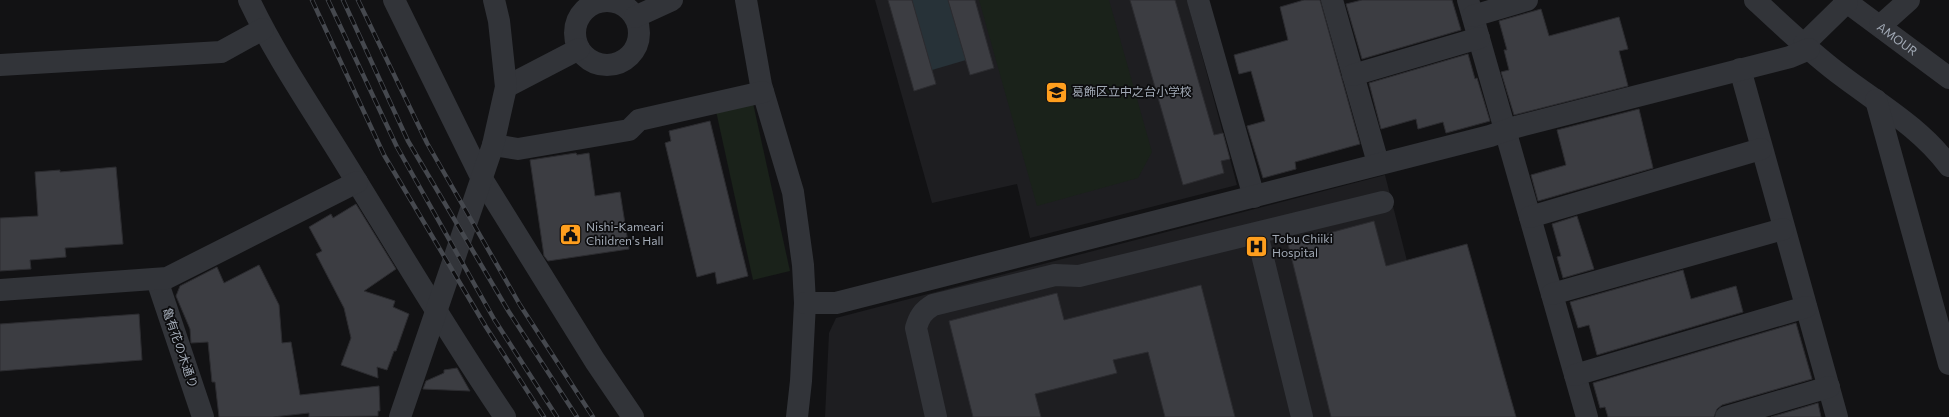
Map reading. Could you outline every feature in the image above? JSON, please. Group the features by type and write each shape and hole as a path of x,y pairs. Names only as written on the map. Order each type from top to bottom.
{"street":[{"path":"249,0 263,29 436,310 505,417"},
{"path":"394,0 482,179 595,361 633,417"},
{"path":"400,417 493,145 506,87 499,21 494,0"},
{"path":"608,0 619,3 628,8 635,17 639,27 640,37 631,55 623,61 613,65 599,64 585,57 579,49 576,38 576,27 580,16 587,8 597,2 608,0"},
{"path":"635,17 672,0"},
{"path":"746,0 763,92 793,192 803,265 805,303 801,381 797,417"},
{"path":"1198,0 1254,196"},
{"path":"1332,0 1378,163"},
{"path":"1527,0 1471,8 1587,417"},
{"path":"1754,0 1841,76 1876,100 1938,150 1949,166"},
{"path":"1880,26 1909,0"},
{"path":"805,303 836,303 1790,57 1806,47 1846,1"},
{"name":"AMOUR","path":"1846,1 1949,78"},
{"path":"0,65 221,52 263,29"},
{"path":"1353,75 1479,38"},
{"path":"506,87 579,49"},
{"path":"1740,69 1783,229 1838,417"},
{"path":"493,145 518,149 629,130 639,120 763,92"},
{"path":"1876,100 1949,364"},
{"path":"1530,216 1761,149"},
{"path":"0,290 157,280 167,278 357,182"},
{"path":"936,417 916,328 918,320 924,311 933,305 1054,275 1079,276 1258,234 1383,202"},
{"path":"1552,294 1783,229"},
{"path":"1258,234 1302,417"},
{"name":"亀有花の木通り","path":"157,280 203,417"},
{"path":"1575,375 1806,308"},
{"path":"1726,417 1829,387"}],"shaded area":[{"name":"葛飾区立中之台小学校","path":"875,0 1187,0 1237,185 1030,238 1017,184 932,203"},
{"path":"912,0 948,0 966,60 932,70"},
{"path":"979,0 1109,0 1152,152 1138,178 1037,206"},
{"path":"753,103 790,271 753,280 716,111"},
{"name":"Tobu Chiiki Hospital","path":"1385,175 1447,417 825,417 829,333 836,318"}],"building":[{"path":"888,0 912,0 936,84 914,91"},
{"path":"948,0 975,0 994,68 970,75"},
{"path":"1130,0 1175,0 1214,135 1223,133 1230,159 1221,161 1224,173 1183,185"},
{"path":"1304,0 1320,0 1360,144 1295,162 1296,169 1263,178 1247,126 1265,121 1251,71 1239,74 1234,55 1288,40 1280,7"},
{"path":"1362,0 1452,0 1461,30 1362,59 1346,4"},
{"path":"1541,9 1549,36 1619,17 1628,49 1619,51 1628,86 1514,115 1501,72 1509,70 1504,50 1507,50 1499,21"},
{"path":"1468,54 1490,121 1446,133 1443,122 1418,129 1416,119 1381,129 1369,83"},
{"path":"1639,109 1653,168 1538,201 1531,175 1566,165 1557,130"},
{"path":"710,121 748,276 717,284 715,272 697,277 665,143 671,141 669,131"},
{"path":"576,153 577,155 589,153 595,196 620,192 629,249 548,261 544,256 530,160"},
{"path":"116,167 123,244 65,248 66,257 30,260 31,269 0,271 0,218 38,216 35,172 60,170 60,172"},
{"path":"356,204 396,269 364,291 395,301 393,307 409,314 396,351 394,351 387,370 377,367 378,378 341,365 351,338 344,308 316,254 322,251 309,227 331,214 333,218"},
{"path":"1577,216 1594,269 1563,278 1557,257 1561,256 1552,224"},
{"path":"1374,221 1386,266 1467,244 1516,417 1331,417 1288,244"},
{"path":"259,265 279,305 282,343 291,342 300,395 379,386 380,411 378,411 378,416 309,417 309,413 273,417 219,417 215,382 212,382 208,342 191,343 190,329 176,296 180,286 217,267 224,283"},
{"path":"1683,270 1691,299 1736,286 1743,312 1597,355 1589,325 1578,328 1570,302"},
{"path":"1201,285 1235,417 1165,417 1148,352 1113,360 1117,373 1035,394 1041,417 973,417 949,321 1057,293 1064,320"},
{"path":"139,314 142,360 0,371 0,324"},
{"path":"1796,323 1812,379 1722,405 1717,409 1714,417 1608,417 1605,407 1600,408 1593,383"},
{"path":"457,368 470,391 423,389 426,381 444,373 444,370"},
{"path":"1818,403 1821,417 1771,417"}],"railway":[{"path":"312,0 384,155 486,327 544,417"},
{"path":"328,0 397,147 494,319 557,417"},
{"path":"343,0 408,141 509,312 577,417"},
{"path":"358,0 427,143 520,305 593,417"}],"place":[{"name":"葛飾区立中之台小学校","path":"1056,92"},
{"name":"Nishi-Kameari Children's Hall","path":"570,234"},
{"name":"Tobu Chiiki Hospital","path":"1257,246"}]}
